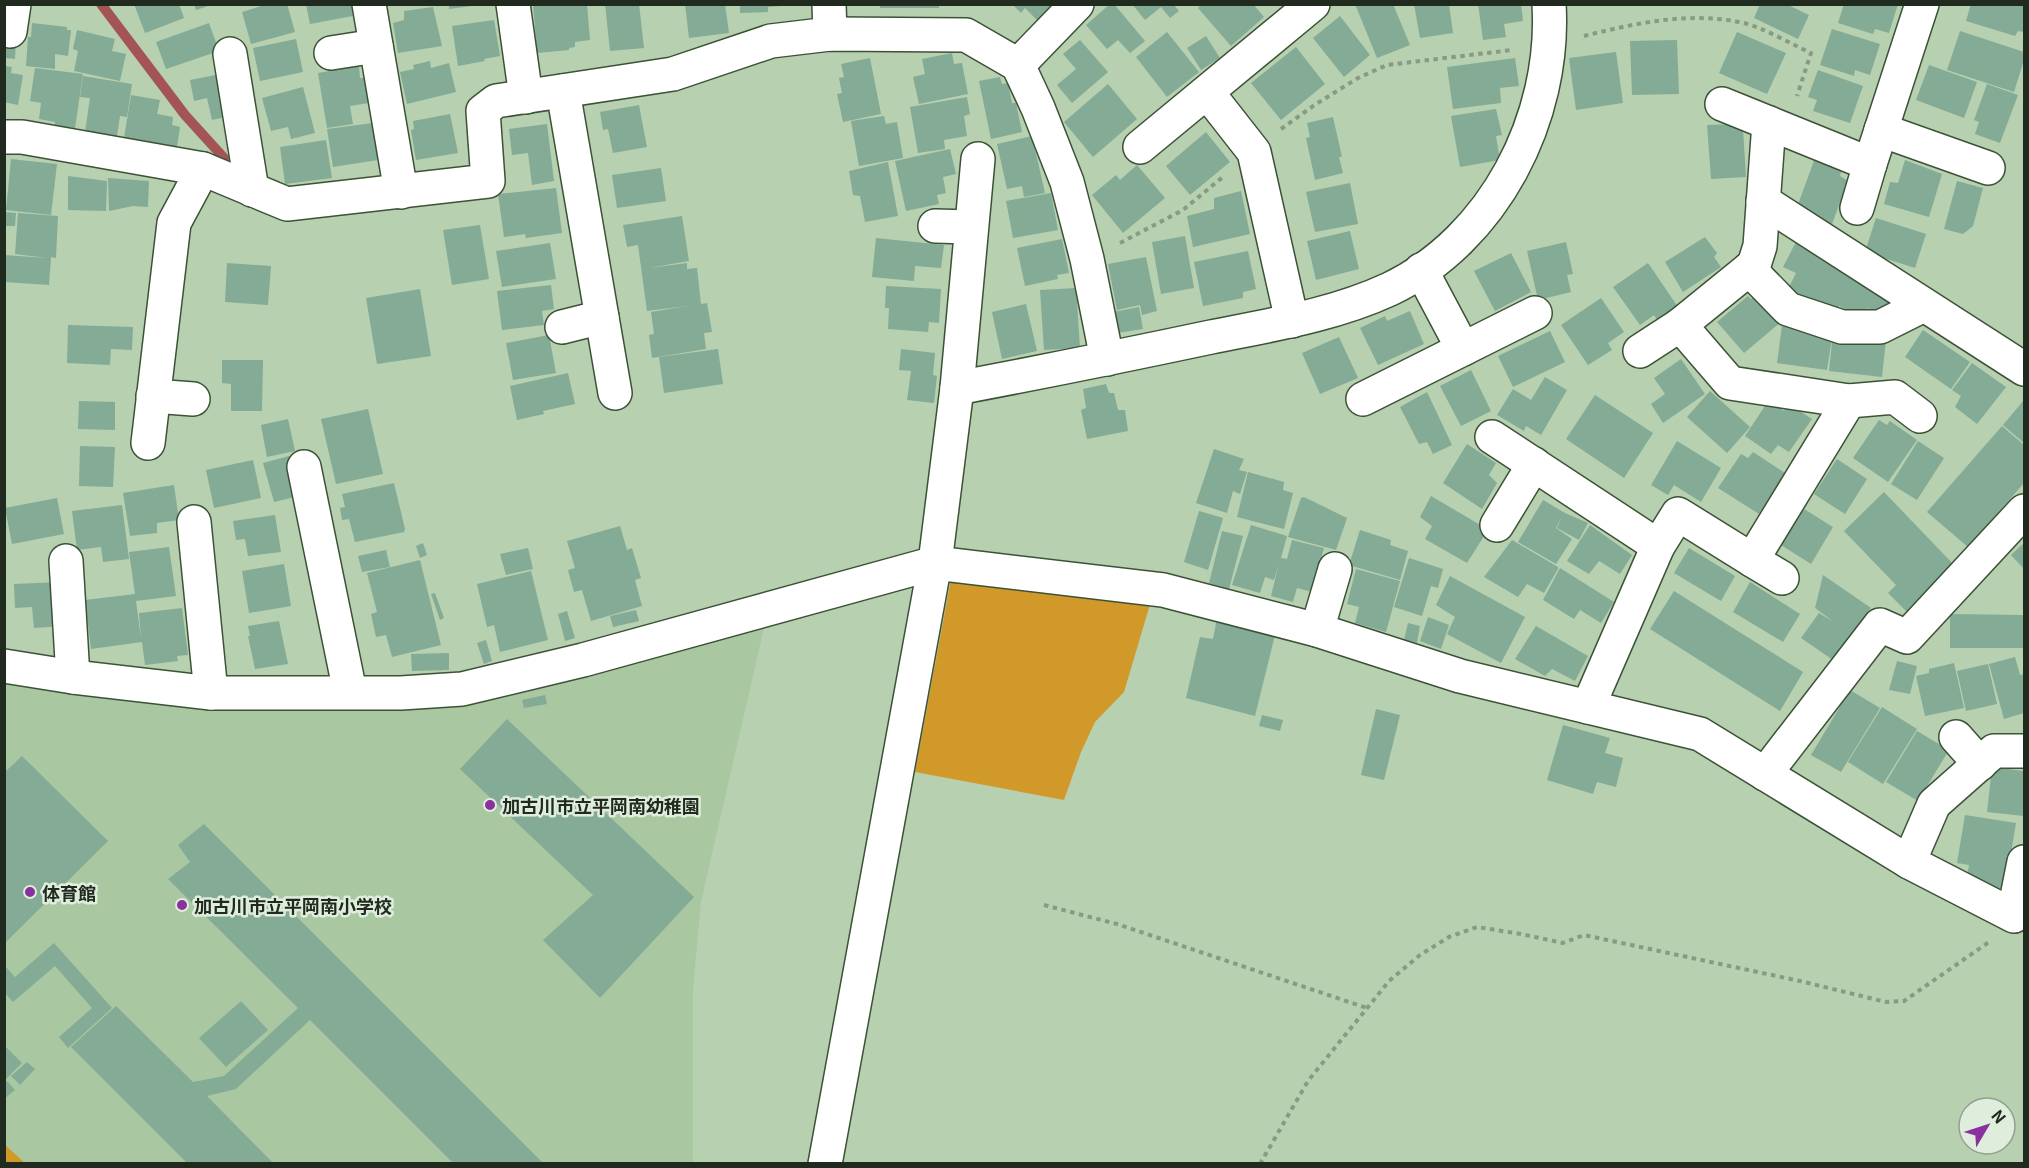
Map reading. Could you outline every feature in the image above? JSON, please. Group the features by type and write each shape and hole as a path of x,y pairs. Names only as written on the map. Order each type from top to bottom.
{"street":[{"path":"369,4 401,192"},
{"path":"513,4 526,97"},
{"path":"1018,65 1077,4"},
{"path":"1140,147 1313,4"},
{"path":"957,388 1292,321 1357,303 1392,288 1421,270 1448,249 1472,225 1494,199 1512,170 1538,108 1543,86 1548,44 1549,4"},
{"path":"1857,208 1922,4"},
{"path":"4,137 22,137 203,169 287,204 401,192 488,182 483,111 496,101 672,74 830,19 966,35 1018,65 1038,108 1067,182 1087,259 1107,359"},
{"path":"331,53 376,46"},
{"path":"230,54 252,190"},
{"path":"563,91 615,393"},
{"path":"1207,92 1254,152 1292,321"},
{"path":"1722,104 1870,164"},
{"path":"1640,351 1680,325 1754,265 1760,246 1769,123"},
{"path":"1881,130 1988,168"},
{"path":"825,1164 935,563 957,388 978,159"},
{"path":"148,443 174,223 203,169"},
{"path":"1763,201 2025,369"},
{"path":"934,226 971,227"},
{"path":"1749,269 1788,309 1842,327 1880,327 1924,305"},
{"path":"1421,270 1463,350"},
{"path":"1363,399 1535,313"},
{"path":"562,327 602,317"},
{"path":"1680,325 1730,382 1849,401 1894,397 1920,416"},
{"path":"153,396 193,399"},
{"path":"1752,560 1849,401"},
{"path":"1492,437 1658,546"},
{"path":"1497,525 1534,464"},
{"path":"304,467 351,692"},
{"path":"1765,774 1880,625 1907,638 2025,511"},
{"path":"1588,707 1658,546 1678,514 1782,578"},
{"path":"194,522 211,693"},
{"path":"66,561 73,677"},
{"path":"4,666 73,677 211,693 401,693 462,689 583,660 935,563 1163,590 1317,630 1460,676 1700,734 1909,862 2018,910 2025,862"},
{"path":"1317,630 1335,569"},
{"path":"1956,737 1980,764"},
{"path":"1909,862 1934,804 1994,751 2025,751"}],"path":[{"path":"1087,259 1183,210 1254,152"},
{"path":"1044,905 1117,924 1367,1008"},
{"path":"1260,1164 1308,1081 1389,981 1420,955 1449,937 1477,927 1563,943 1584,935 1800,981 1886,1002 1904,1001 2007,930 2018,910"}],"shaded area":[{"path":"952,574 1151,601 1124,692 1095,722 1081,752 1064,800 915,772"},
{"path":"764,628 701,902 693,989 693,1163 5,1163 4,682 466,701"},
{"path":"5,1145 25,1163 5,1163"}],"building":[{"path":"134,4 179,4 184,18 145,33"},
{"path":"194,4 210,4 211,5 196,10"},
{"path":"268,4 287,4 295,32 251,44 242,12"},
{"path":"306,4 351,4 353,16 310,24"},
{"path":"449,4 472,4 472,6 449,9"},
{"path":"533,4 587,4 590,40 575,42 575,47 569,50 537,53"},
{"path":"605,4 639,4 644,48 610,51"},
{"path":"685,4 725,4 729,33 689,38"},
{"path":"740,4 780,4 780,6 768,7 768,12 740,13"},
{"path":"880,4 939,4 939,8 880,8"},
{"path":"1012,4 1057,4 1040,23 1025,8 1021,13"},
{"path":"1110,4 1114,4 1145,41 1130,53 1118,40 1107,49 1086,25"},
{"path":"1132,4 1173,4 1179,11 1170,18 1161,7 1145,20"},
{"path":"1202,4 1253,4 1264,17 1231,46 1198,8"},
{"path":"1355,4 1393,4 1410,45 1377,58"},
{"path":"1414,4 1449,4 1453,33 1420,38"},
{"path":"1478,4 1521,4 1523,21 1504,24 1506,37 1483,40"},
{"path":"1760,4 1786,4 1809,15 1798,39 1754,18"},
{"path":"1844,4 1898,4 1889,33 1875,29 1873,34 1838,23"},
{"path":"1971,4 2024,4 2024,32 2018,31 2015,36 1966,21"},
{"path":"433,7 442,46 398,53 393,23 404,20 404,11"},
{"path":"1340,16 1370,55 1344,77 1313,38"},
{"path":"494,20 500,56 458,66 452,26"},
{"path":"32,23 67,27 67,30 71,30 68,56 55,54 55,69 26,66 28,37 31,37"},
{"path":"209,23 219,51 166,69 156,42"},
{"path":"1832,29 1880,44 1870,75 1855,70 1854,76 1820,65"},
{"path":"77,30 115,39 112,51 126,54 120,81 74,71 78,51 73,49"},
{"path":"1960,31 2024,52 2024,60 2014,92 1947,70"},
{"path":"1167,32 1199,72 1167,97 1136,57"},
{"path":"1737,32 1786,53 1767,94 1719,73"},
{"path":"1206,36 1220,58 1201,70 1187,48"},
{"path":"4,38 16,39 15,59 4,58"},
{"path":"296,39 303,72 260,81 253,48"},
{"path":"1080,40 1108,72 1072,103 1057,85 1076,69 1063,54"},
{"path":"1677,40 1679,94 1632,95 1630,41"},
{"path":"1296,47 1325,84 1281,120 1251,83"},
{"path":"1616,52 1623,103 1576,110 1569,58"},
{"path":"952,53 954,64 962,63 968,94 919,104 913,77 925,74 922,59"},
{"path":"870,58 881,114 843,122 837,94 842,93 839,78 844,77 841,64"},
{"path":"1515,58 1519,86 1500,88 1501,103 1453,109 1447,67"},
{"path":"430,61 431,68 449,63 456,92 407,104 400,72 414,69 413,65"},
{"path":"1929,65 1977,82 1964,118 1916,100"},
{"path":"4,66 12,67 11,73 23,75 18,105 4,102"},
{"path":"359,66 360,78 364,78 369,103 350,106 353,124 327,128 318,73"},
{"path":"35,68 83,74 75,128 55,126 55,122 39,119 41,103 30,101"},
{"path":"1818,70 1863,86 1850,123 1813,111 1817,100 1808,97"},
{"path":"221,74 230,116 212,120 207,98 194,101 190,80"},
{"path":"83,76 132,84 127,117 120,116 117,136 85,132 90,98 80,97"},
{"path":"1000,77 1002,84 1008,83 1012,103 1016,103 1022,132 991,139 979,81"},
{"path":"1108,84 1137,119 1093,157 1064,122"},
{"path":"1987,84 2018,95 2000,143 1975,134 1979,122 1974,120"},
{"path":"303,87 315,133 291,139 288,127 271,131 262,98"},
{"path":"131,95 160,100 157,114 173,117 172,125 180,127 177,147 124,138"},
{"path":"967,97 970,114 964,116 967,136 944,140 945,149 918,153 910,107"},
{"path":"639,105 647,147 613,153 608,129 603,130 600,112"},
{"path":"1496,109 1502,135 1496,136 1500,160 1460,167 1451,116"},
{"path":"450,114 458,153 416,160 411,130 414,129 413,121"},
{"path":"884,116 886,124 897,122 903,158 859,166 851,121"},
{"path":"1333,117 1342,157 1339,157 1343,173 1315,180 1306,138 1310,137 1307,123"},
{"path":"373,123 378,160 333,167 327,129"},
{"path":"547,124 554,181 532,185 528,153 512,155 509,129"},
{"path":"1735,124 1735,129 1743,129 1746,177 1711,179 1707,125"},
{"path":"1206,132 1230,162 1190,195 1166,166"},
{"path":"1032,136 1045,193 1024,197 1022,186 1007,189 997,144"},
{"path":"326,140 332,178 285,184 280,147"},
{"path":"950,149 956,174 943,177 946,193 937,195 939,204 906,211 895,161"},
{"path":"1815,158 1842,168 1840,176 1848,181 1832,224 1796,210"},
{"path":"11,159 57,164 51,215 6,210"},
{"path":"1905,160 1942,174 1929,217 1884,204 1890,182 1898,183"},
{"path":"888,162 898,216 865,222 860,196 853,195 849,171"},
{"path":"1137,165 1165,198 1123,233 1092,195 1116,175 1120,180"},
{"path":"661,168 666,201 617,208 612,175"},
{"path":"68,176 107,181 106,211 68,210"},
{"path":"108,178 149,181 148,207 133,206 109,211"},
{"path":"1957,181 1983,188 1973,226 1963,234 1944,229"},
{"path":"1350,183 1358,224 1315,232 1306,192"},
{"path":"556,188 562,233 526,238 525,234 504,237 498,194"},
{"path":"1241,191 1250,234 1193,247 1187,216 1214,209 1214,198"},
{"path":"1051,193 1058,230 1013,238 1006,201"},
{"path":"4,212 16,213 15,226 4,226"},
{"path":"18,213 58,216 56,258 51,257 49,285 4,282 4,255 47,258 15,254"},
{"path":"682,216 689,261 649,268 687,263 687,269 697,268 701,304 707,303 712,332 704,333 706,349 652,358 649,335 654,334 651,312 687,306 647,311 638,245 627,247 623,225"},
{"path":"1876,218 1926,234 1915,268 1865,252"},
{"path":"480,225 489,279 452,285 443,230"},
{"path":"1350,231 1359,269 1316,280 1307,241"},
{"path":"1185,236 1194,288 1161,294 1152,242"},
{"path":"1705,237 1717,253 1714,257 1721,267 1683,292 1665,262"},
{"path":"876,238 944,245 941,268 915,266 914,281 872,277"},
{"path":"1798,238 1820,250 1817,257 1892,297 1882,316 1867,308 1862,318 1839,306 1835,314 1788,289 1796,273 1783,267"},
{"path":"1062,239 1069,273 1057,275 1058,279 1025,286 1017,248"},
{"path":"1566,242 1573,274 1567,275 1571,292 1538,300 1527,251"},
{"path":"550,243 556,279 502,287 496,251"},
{"path":"1248,251 1256,289 1243,292 1243,298 1203,306 1194,262"},
{"path":"1511,253 1531,292 1495,311 1474,271"},
{"path":"1146,257 1157,311 1142,315 1140,305 1117,310 1108,264"},
{"path":"227,263 271,266 268,305 225,302"},
{"path":"1648,263 1678,307 1658,321 1654,315 1640,325 1613,287"},
{"path":"551,285 554,309 542,311 544,325 502,330 497,291"},
{"path":"886,286 941,289 939,323 929,322 928,332 888,329 889,308 885,308"},
{"path":"1076,288 1080,348 1044,350 1040,290"},
{"path":"420,289 431,356 377,364 366,298"},
{"path":"1758,293 1782,321 1744,353 1717,322 1748,296 1751,299"},
{"path":"1601,298 1624,332 1608,343 1612,350 1588,365 1561,325"},
{"path":"1026,304 1037,351 1002,359 992,312"},
{"path":"1139,307 1143,329 1117,333 1113,312"},
{"path":"1410,311 1424,344 1378,365 1360,328 1385,316 1387,321"},
{"path":"68,325 133,327 132,350 111,349 110,365 67,363"},
{"path":"1782,325 1833,332 1827,370 1777,363"},
{"path":"1923,330 1970,362 1951,389 1905,357"},
{"path":"1550,331 1565,362 1513,387 1498,356"},
{"path":"1833,333 1886,340 1882,377 1829,371"},
{"path":"549,335 556,373 513,380 506,343"},
{"path":"1339,337 1358,378 1320,394 1302,353"},
{"path":"718,349 723,384 664,393 659,357"},
{"path":"901,349 935,353 933,375 937,376 934,403 907,400 911,371 899,370"},
{"path":"1681,359 1705,394 1663,423 1651,404 1665,394 1654,378"},
{"path":"222,360 263,360 262,411 231,411 231,384 222,383"},
{"path":"1972,363 2006,387 1977,424 1955,407 1961,396 1952,390"},
{"path":"1471,370 1491,411 1461,426 1440,386"},
{"path":"568,373 575,404 517,420 510,386"},
{"path":"1545,377 1567,390 1541,435 1526,426 1524,431 1497,415 1513,389 1531,400"},
{"path":"1106,384 1109,393 1114,393 1118,410 1125,410 1128,431 1087,439 1081,410 1086,408 1083,389"},
{"path":"1710,391 1750,427 1727,453 1687,417"},
{"path":"1427,392 1452,445 1433,454 1427,442 1419,444 1400,407"},
{"path":"1595,395 1653,433 1624,478 1566,439"},
{"path":"1769,400 1784,411 1789,404 1812,419 1789,452 1778,445 1771,454 1745,436"},
{"path":"2024,400 2024,443 2003,425"},
{"path":"79,401 115,402 115,430 78,429"},
{"path":"368,409 383,474 336,484 321,419"},
{"path":"288,419 295,451 267,457 261,425"},
{"path":"1879,420 1887,425 1890,421 1917,440 1888,482 1853,458"},
{"path":"2002,426 2024,445 2024,483 1968,547 1927,512"},
{"path":"1677,441 1721,468 1701,502 1674,485 1668,495 1651,485"},
{"path":"1918,441 1944,458 1917,500 1891,484"},
{"path":"1467,444 1496,463 1489,475 1497,483 1482,509 1443,483"},
{"path":"80,446 115,447 113,487 79,486"},
{"path":"1214,449 1244,459 1239,470 1247,472 1240,494 1233,491 1227,513 1196,503"},
{"path":"1753,452 1785,473 1759,514 1718,488 1741,454 1748,458"},
{"path":"289,456 299,496 274,502 263,463"},
{"path":"1837,459 1867,479 1845,514 1814,494"},
{"path":"253,460 261,498 214,508 206,470"},
{"path":"1248,472 1284,482 1283,490 1293,493 1284,529 1237,517"},
{"path":"394,483 404,532 355,542 349,519 342,520 340,508 345,507 342,494"},
{"path":"174,485 179,520 157,523 157,533 130,536 123,493"},
{"path":"1884,492 1956,567 1908,613 1888,593 1896,585 1844,531"},
{"path":"1431,496 1482,526 1480,532 1484,536 1467,563 1425,539 1432,526 1420,517"},
{"path":"1304,497 1347,518 1336,550 1288,537 1301,498"},
{"path":"57,498 64,534 12,544 5,508"},
{"path":"1543,500 1588,523 1579,540 1557,528 1562,516 1556,528 1572,539 1556,564 1518,542"},
{"path":"122,505 129,559 103,562 101,547 77,550 72,511"},
{"path":"1804,509 1833,527 1811,564 1781,545"},
{"path":"1199,511 1223,518 1208,570 1184,562"},
{"path":"275,515 281,552 248,556 245,539 236,540 233,521"},
{"path":"1251,525 1287,536 1281,558 1287,559 1292,540 1324,548 1312,592 1297,588 1293,602 1271,596 1279,563 1274,580 1265,577 1260,593 1232,585"},
{"path":"1590,525 1632,555 1620,574 1599,561 1589,574 1567,561"},
{"path":"620,526 627,550 632,548 641,578 635,580 642,606 591,621 582,590 574,592 568,570 575,568 567,541"},
{"path":"1360,530 1391,540 1390,545 1408,551 1400,580 1349,565"},
{"path":"1222,531 1243,536 1229,589 1209,583"},
{"path":"1512,540 1558,567 1544,593 1527,584 1518,597 1484,577"},
{"path":"423,543 427,555 420,558 416,546"},
{"path":"2024,543 2024,569 2011,555"},
{"path":"169,547 176,596 136,601 141,639 139,613 182,608 188,655 177,656 178,661 145,665 142,642 91,649 85,600 135,594 129,552"},
{"path":"528,548 533,569 506,575 500,554"},
{"path":"1689,548 1735,576 1721,601 1674,573"},
{"path":"386,550 390,567 362,572 358,556"},
{"path":"1409,558 1443,569 1438,588 1431,586 1422,616 1394,607"},
{"path":"420,560 441,645 392,657 386,635 376,637 371,614 377,612 367,573"},
{"path":"284,564 291,606 249,613 242,571"},
{"path":"1560,568 1614,602 1601,623 1580,610 1574,619 1543,600"},
{"path":"1356,569 1400,581 1386,632 1355,623 1359,607 1347,604"},
{"path":"531,571 548,640 500,652 494,625 487,627 477,584"},
{"path":"1823,575 1871,608 1833,660 1801,638 1819,613 1834,622 1815,608"},
{"path":"1450,576 1525,617 1501,663 1447,634 1455,617 1436,605"},
{"path":"61,582 63,626 34,628 32,607 15,608 14,584"},
{"path":"1750,582 1800,614 1783,642 1733,612"},
{"path":"1674,591 1803,672 1780,711 1650,629"},
{"path":"435,593 444,618 440,620 431,594"},
{"path":"636,610 639,621 613,627 610,616"},
{"path":"567,611 575,638 565,641 558,614"},
{"path":"1950,614 2024,615 2024,648 1950,648"},
{"path":"1428,617 1449,625 1441,649 1420,641"},
{"path":"1217,618 1275,635 1255,716 1186,698 1200,637 1213,639"},
{"path":"279,621 288,664 255,669 248,626"},
{"path":"1408,623 1420,626 1417,643 1404,640"},
{"path":"1536,626 1588,656 1575,681 1552,669 1545,676 1515,659"},
{"path":"486,640 492,661 484,664 477,643"},
{"path":"449,653 449,670 412,671 411,654"},
{"path":"2015,657 2020,675 2024,674 2024,713 2004,719 1989,664"},
{"path":"1897,661 1917,666 1910,694 1889,690"},
{"path":"1954,663 1964,708 1925,716 1916,676 1929,673 1929,669"},
{"path":"1988,664 1997,704 1966,711 1957,671"},
{"path":"1850,690 1880,708 1841,772 1811,755"},
{"path":"545,695 547,704 524,708 522,700"},
{"path":"1882,707 1917,729 1883,784 1848,762"},
{"path":"1376,709 1400,715 1384,780 1361,775"},
{"path":"1262,715 1283,720 1280,731 1259,726"},
{"path":"507,719 694,897 600,998 543,940 593,895 460,769"},
{"path":"1563,725 1610,738 1605,753 1623,758 1616,787 1597,782 1593,794 1547,780"},
{"path":"1917,731 1949,750 1918,801 1886,782"},
{"name":"体育館","path":"22,756 108,841 5,943 5,772"},
{"path":"1992,767 2024,771 2024,816 1987,812"},
{"path":"1965,815 2016,823 2005,889 1966,882 1969,865 1957,863"},
{"path":"204,824 544,1164 454,1164 310,1020 236,1089 207,1096 274,1164 188,1164 71,1047 116,1006 193,1082 224,1076 298,1008 168,879 190,862 178,845"},
{"path":"54,943 112,1008 68,1048 59,1037 92,1008 55,966 13,1002 4,992 4,965 15,977"},
{"path":"241,1001 268,1030 226,1067 199,1038"},
{"path":"4,1045 22,1063 4,1081"},
{"path":"27,1062 35,1069 20,1085 11,1076"},
{"path":"7,1081 15,1090 4,1099 4,1084"}],"waterway":[{"path":"101,4 185,115 224,158"}],"place":[{"name":"加古川市立平岡南幼稚園","path":"490,805"},
{"name":"体育館","path":"30,892"},
{"name":"加古川市立平岡南小学校","path":"182,905"}]}
